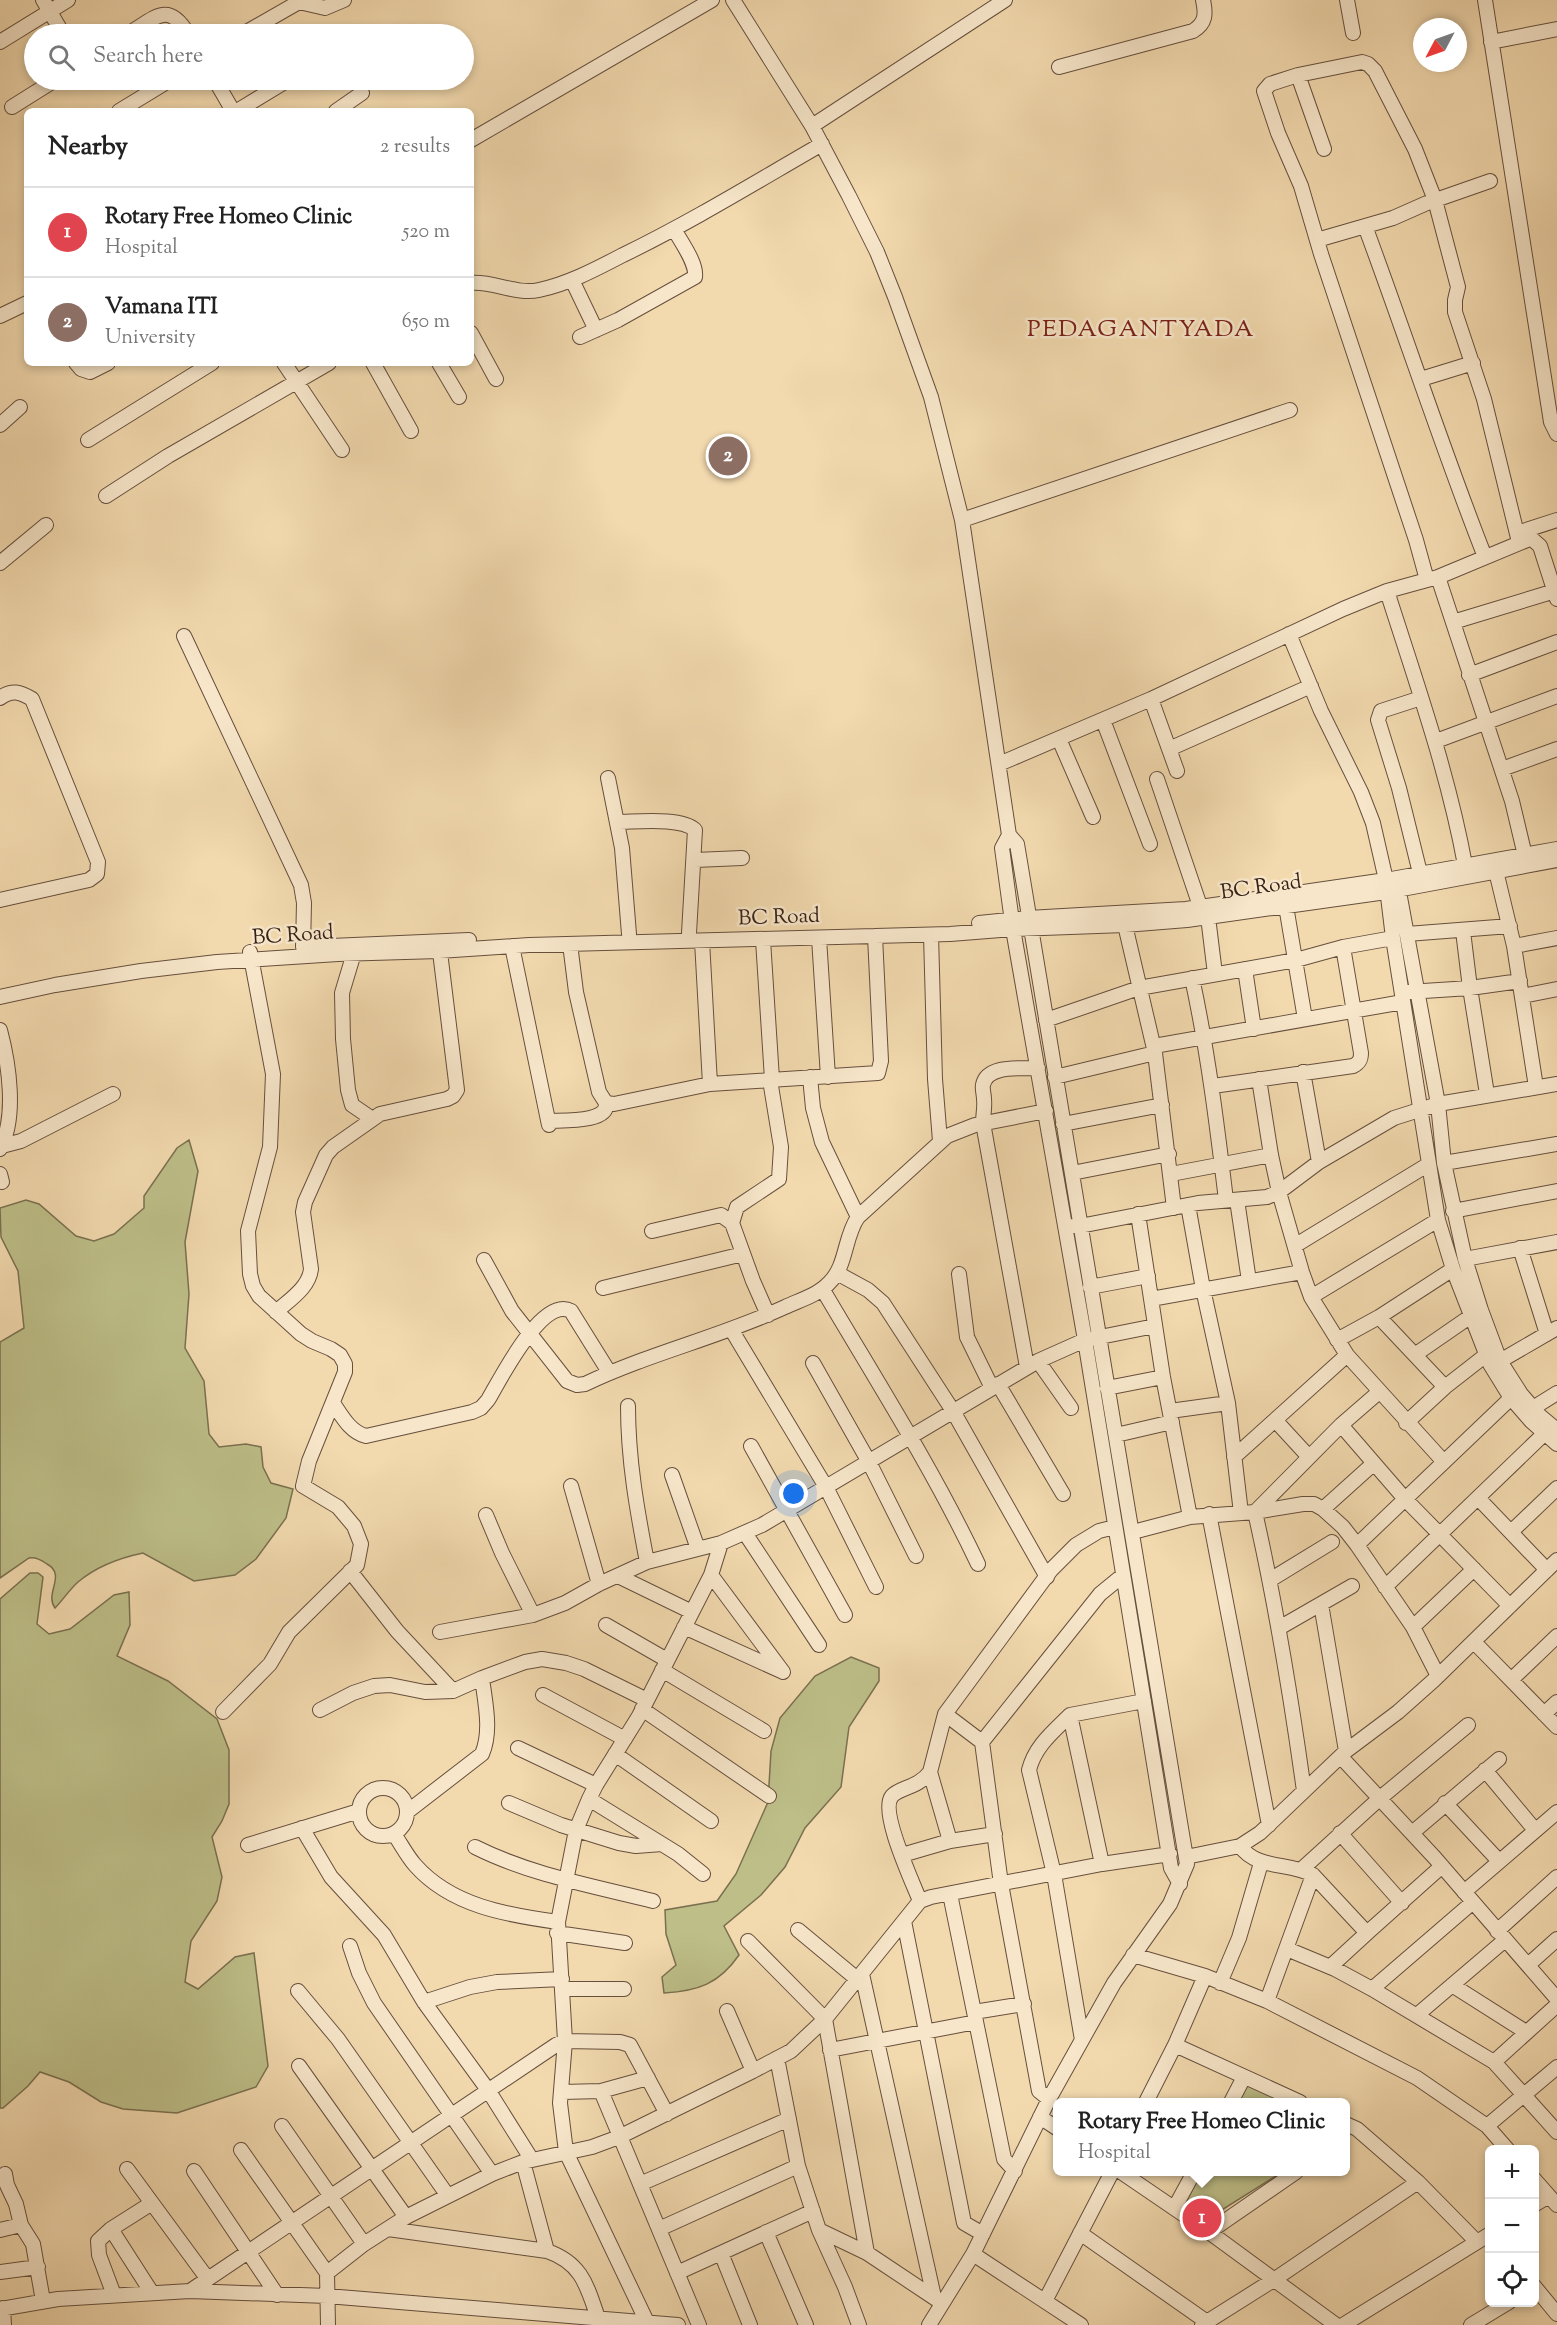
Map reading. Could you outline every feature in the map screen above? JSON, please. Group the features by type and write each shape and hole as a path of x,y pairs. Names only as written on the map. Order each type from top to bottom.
{"street":[{"path":"0,42 47,5 68,0"},
{"path":"260,24 299,2 325,8 344,0"},
{"path":"474,138 712,0"},
{"path":"733,0 822,144 892,288 931,397 962,520 1009,835 1017,844 1090,1287 1092,1339 1122,1576 1171,1868 1180,1884"},
{"path":"812,126 1005,0"},
{"path":"1059,68 1193,31 1202,26 1205,18 1203,0"},
{"path":"1347,0 1353,33"},
{"path":"1485,0 1551,422 1557,434"},
{"path":"47,5 57,24"},
{"path":"144,24 165,14 172,15 182,24"},
{"path":"1491,42 1557,29"},
{"path":"1518,538 1473,363 1455,312 1458,287 1435,200 1415,149 1375,71 1362,62 1298,75 1270,84 1264,91 1278,133 1301,186 1414,531 1453,622 1517,818 1526,861"},
{"path":"1298,75 1324,149"},
{"path":"12,107 39,90"},
{"path":"124,108 154,90"},
{"path":"221,90 233,108"},
{"path":"240,108 271,90"},
{"path":"340,108 362,93"},
{"path":"474,283 537,291 572,280 674,229 822,144"},
{"path":"1317,240 1393,218 1435,200 1490,181"},
{"path":"1365,226 1456,483 1485,557"},
{"path":"580,337 695,277 696,272 674,229"},
{"path":"572,280 596,330"},
{"path":"0,316 24,304"},
{"path":"474,339 496,379"},
{"path":"1421,380 1473,363"},
{"path":"78,366 90,372 102,366"},
{"path":"88,440 207,366"},
{"path":"286,366 342,450"},
{"path":"106,496 168,456 324,366"},
{"path":"375,366 411,431"},
{"path":"442,366 459,397"},
{"path":"0,425 20,407"},
{"path":"962,520 1290,410"},
{"path":"999,764 1151,699 1387,591 1433,578 1485,557 1518,538 1557,520"},
{"path":"0,563 46,525"},
{"path":"1453,622 1556,595 1540,546 1532,539 1518,538"},
{"path":"1387,591 1436,741 1455,813 1465,865"},
{"path":"1289,634 1361,792 1407,934 1438,1104 1444,1163 1465,1259 1480,1310 1500,1361 1557,1443"},
{"path":"184,636 301,885 304,903 303,947"},
{"path":"1469,675 1557,642"},
{"path":"1169,748 1311,686"},
{"path":"0,698 8,692 19,692 32,699 98,862 97,874 89,880 0,900"},
{"path":"1436,741 1557,696"},
{"path":"1420,873 1400,788 1378,720 1381,711 1421,698"},
{"path":"1151,699 1178,771"},
{"path":"1103,720 1150,844"},
{"path":"1059,739 1093,817"},
{"path":"1502,769 1557,749"},
{"path":"608,778 622,848 629,934"},
{"path":"1157,779 1204,911 1215,974"},
{"path":"617,822 680,822 696,830 689,933"},
{"path":"929,2325 938,2300 973,2254 1049,2099 1082,2040 1114,1983 1159,1921 1180,1884 1187,1864 1116,1435 1107,1388 1092,1339 1065,1225 1012,924 1002,848 1009,835"},
{"path":"1029,923 1204,911 1392,884 1420,873 1465,865 1526,861 1557,849"},
{"path":"694,860 742,858"},
{"name":"BC Road","path":"0,998 55,985 141,971 337,944 512,946 629,934 1029,923 1125,926 1204,911 1286,906 1383,890 1392,884 1496,871 1526,861 1557,860"},
{"path":"1496,871 1514,946 1536,1087"},
{"path":"1392,884 1393,938 1438,1220 1453,1269 1490,1364 1511,1398 1531,1421 1551,1432"},
{"path":"1286,906 1305,1019"},
{"name":"BC Road","path":"0,988 51,976 217,954 250,956 354,953 439,946 575,941 763,940 931,934 1012,924"},
{"path":"1125,926 1154,1049 1172,1174 1203,1289 1228,1403 1234,1457 1248,1513 1270,1580 1290,1684 1304,1791"},
{"path":"1407,934 1510,926"},
{"path":"1463,931 1487,1094"},
{"path":"931,934 935,1079 940,1141"},
{"path":"606,1103 614,1104 710,1084 874,1075 881,1069 875,936"},
{"path":"819,938 828,1077"},
{"path":"1046,1020 1139,988 1296,960 1343,947 1393,938"},
{"path":"1514,946 1557,938"},
{"path":"732,1223 737,1207 778,1179 780,1147 770,1080 772,1079 763,940"},
{"path":"512,946 549,1123 596,1117 604,1113 607,1108 599,1092 576,992 575,941"},
{"path":"702,941 710,1084"},
{"path":"276,1311 305,1285 310,1277 311,1269 303,1212 305,1202 326,1155 371,1118 388,1111 447,1099 457,1090 439,946"},
{"path":"1213,1086 1353,1066 1358,1063 1361,1053 1343,947"},
{"path":"354,953 342,993 343,1039 348,1090 352,1105 371,1118"},
{"path":"223,1712 270,1664 289,1632 357,1565 361,1544 354,1526 338,1507 303,1486 309,1461 345,1372 345,1364 340,1355 301,1334 258,1296 250,1274 248,1231 270,1147 274,1088 250,956"},
{"path":"1245,969 1254,1029"},
{"path":"1192,978 1213,1086 1222,1163 1249,1281"},
{"path":"1054,1077 1205,1037 1354,1010 1417,993 1520,981"},
{"path":"1522,996 1557,989"},
{"path":"0,1030 9,1082 7,1126 1,1148"},
{"path":"1038,1068 1001,1070 985,1078 982,1086 983,1123 1032,1364 1071,1408"},
{"path":"1303,1072 1319,1162"},
{"path":"810,1077 813,1108 822,1142 858,1217"},
{"path":"1259,1079 1279,1192 1311,1297 1347,1355 1443,1462"},
{"path":"1065,1225 1080,1226 1181,1206 1267,1197 1279,1192 1319,1162 1395,1118 1420,1108 1487,1094 1557,1084"},
{"path":"1,1148 21,1141 113,1094"},
{"path":"1063,1124 1162,1105"},
{"path":"483,1260 512,1311 529,1334 572,1384 585,1384 628,1364 731,1329 822,1290 837,1273 853,1224 858,1217 940,1141 958,1131 983,1123 1046,1111"},
{"path":"1444,1163 1557,1144"},
{"path":"1072,1173 1169,1154"},
{"path":"1172,1174 1271,1155"},
{"path":"1296,1245 1429,1164"},
{"path":"1454,1211 1557,1191"},
{"path":"1138,1214 1163,1377 1190,1517"},
{"path":"652,1231 721,1215 732,1223 753,1281 768,1314"},
{"path":"1311,1297 1438,1220"},
{"path":"1465,1259 1557,1242"},
{"path":"1500,1361 1552,1331 1520,1248"},
{"path":"603,1288 743,1254"},
{"path":"1337,1340 1379,1317 1453,1269"},
{"path":"1151,1299 1302,1272"},
{"path":"837,1273 868,1290 883,1303 953,1411 1047,1577"},
{"path":"959,1274 968,1337 995,1386 1062,1494"},
{"path":"1090,1287 1148,1276"},
{"path":"822,1290 910,1437 978,1564"},
{"path":"333,1403 350,1426 358,1434 366,1436 472,1412 481,1408 488,1400 529,1334 544,1316 566,1308 571,1311 609,1372"},
{"path":"1416,1354 1471,1316"},
{"path":"1379,1317 1445,1387"},
{"path":"440,1632 533,1615 565,1603 647,1562 722,1543 786,1512 1032,1364 1092,1339 1155,1326"},
{"path":"731,1329 826,1487 876,1587"},
{"path":"1234,1457 1347,1355"},
{"path":"1406,1423 1445,1387 1486,1355"},
{"path":"813,1363 869,1462 916,1556"},
{"path":"1107,1388 1163,1377"},
{"path":"1248,1513 1379,1392"},
{"path":"1533,1408 1557,1393"},
{"path":"1356,1545 1511,1398"},
{"path":"1116,1435 1171,1417 1228,1403"},
{"path":"628,1406 628,1445 634,1496 647,1562"},
{"path":"1275,1420 1310,1456"},
{"path":"1341,1425 1373,1464 1439,1536 1510,1606"},
{"path":"1384,1587 1551,1432"},
{"path":"751,1446 845,1615"},
{"path":"1323,1509 1373,1464"},
{"path":"672,1475 698,1549"},
{"path":"571,1486 599,1584"},
{"path":"1511,1532 1557,1488"},
{"path":"1186,1857 1240,1846 1269,1825 1344,1754 1398,1713 1433,1681 1552,1565 1511,1532 1478,1498"},
{"path":"1133,1532 1209,1514 1248,1513 1314,1504 1343,1527 1413,1627 1433,1681"},
{"path":"1209,1514 1269,1825"},
{"path":"486,1515 533,1615"},
{"path":"920,1901 893,1829 888,1804 891,1797 924,1780 930,1772 945,1714 1047,1577 1076,1545 1099,1531 1115,1527"},
{"path":"745,1533 819,1645"},
{"path":"1270,1580 1332,1542"},
{"path":"647,2322 566,2152 561,2103 565,2041 558,1928 576,1830 596,1785 644,1705 711,1575 722,1543"},
{"path":"1413,1627 1474,1569"},
{"path":"350,1571 397,1631 453,1691"},
{"path":"684,1627 783,1672 711,1575"},
{"path":"618,1576 692,1612"},
{"path":"982,1742 1100,1594 1122,1576"},
{"path":"1279,1628 1352,1586"},
{"path":"1321,1604 1344,1754 1379,1799 1413,1833 1557,1999"},
{"path":"606,1625 764,1731"},
{"path":"1511,1680 1557,1636"},
{"path":"1474,1642 1557,1727"},
{"path":"320,1710 374,1686 390,1685 425,1692 453,1691 525,1662 542,1659 566,1663 584,1669 644,1705 769,1796"},
{"path":"407,1812 482,1754 487,1733 482,1678"},
{"path":"543,1695 625,1739"},
{"path":"1082,2040 1054,1874 1029,1770 1040,1745 1070,1715 1144,1701"},
{"path":"1544,1714 1557,1702"},
{"path":"945,1714 982,1742 1001,1884 1023,2004 1040,2091 1049,2099"},
{"path":"1070,1715 1102,1864"},
{"path":"1268,2001 1287,1949 1307,1872 1341,1833 1468,1725"},
{"path":"518,1748 596,1785"},
{"path":"615,1754 711,1821"},
{"path":"1413,1833 1499,1758"},
{"path":"1485,1770 1535,1830"},
{"path":"930,1772 950,1841"},
{"path":"388,1788 402,1797 407,1812 404,1826 394,1834 382,1837 368,1832 359,1819 359,1811 360,1803 371,1791 388,1788"},
{"path":"590,1799 662,1844 703,1874"},
{"path":"508,1803 576,1830 636,1846 662,1844"},
{"path":"1445,1803 1498,1860"},
{"path":"248,1845 359,1811"},
{"path":"1372,1989 1468,1897 1498,1860 1557,1812"},
{"path":"302,1828 331,1877 384,1935 424,2002 488,2090 528,2161 547,2251"},
{"path":"1341,1833 1402,1903"},
{"path":"394,1834 414,1864 441,1888 460,1898 558,1928 625,1943"},
{"path":"902,1855 950,1841 995,1834"},
{"path":"1240,1846 1245,1853 1262,1863 1307,1872 1367,1933"},
{"path":"475,1847 502,1861 529,1870 653,1901"},
{"path":"327,2273 364,2244 406,2217 492,2174 528,2161 592,2147 619,2137 777,2058 802,2042 825,2019 920,1901 1102,1864 1170,1854"},
{"path":"1220,1983 1239,1938 1262,1863"},
{"path":"1330,1967 1442,1866"},
{"path":"1417,2015 1452,1985 1557,1876"},
{"path":"950,1894 1004,2159 1015,2171"},
{"path":"904,1921 964,2223 983,2234"},
{"path":"798,1930 860,1976 938,2300"},
{"path":"1528,1965 1557,1939"},
{"path":"748,1941 825,2019 867,2253"},
{"path":"350,1946 359,1973 374,2002 450,2116 492,2174"},
{"path":"1287,1949 1330,1967 1372,1989 1494,2062 1557,2132"},
{"path":"1133,1955 1205,1976 1268,2001 1417,2078 1487,2126 1504,2145"},
{"path":"1148,2098 1205,1976"},
{"path":"424,2002 470,1987 497,1982 624,1989"},
{"path":"1452,1985 1526,2032"},
{"path":"298,1991 338,2039 448,2196"},
{"path":"830,2050 926,2032 1023,2004"},
{"path":"1494,2062 1557,2005"},
{"path":"727,2011 753,2072"},
{"path":"190,2291 488,2090 565,2041 620,2042 630,2045 667,2114"},
{"path":"1175,2045 1289,2098"},
{"path":"777,2058 798,2166 819,2230 845,2287 859,2325"},
{"path":"299,2066 406,2217"},
{"path":"1487,2126 1557,2067"},
{"path":"1233,2098 1244,2077"},
{"path":"562,2092 601,2091 648,2078"},
{"path":"601,2091 699,2325"},
{"path":"1041,2116 1053,2124"},
{"path":"640,2184 789,2119"},
{"path":"282,2126 364,2244"},
{"path":"1127,2176 1175,2207 1275,2279 1346,2324 1484,2238 1418,2182 1350,2130"},
{"path":"241,2150 327,2273 328,2325"},
{"path":"659,2229 798,2166"},
{"path":"127,2169 207,2278"},
{"path":"194,2171 277,2295"},
{"path":"5,2174 21,2225 33,2244 44,2301"},
{"path":"1045,2301 1110,2176"},
{"path":"1175,2207 1192,2176"},
{"path":"1209,2232 1290,2176"},
{"path":"1080,2233 1204,2323 1275,2279 1418,2182"},
{"path":"1539,2185 1553,2200"},
{"path":"114,2295 97,2247 98,2241 111,2229 152,2203"},
{"path":"677,2273 813,2211"},
{"path":"0,2230 21,2225"},
{"path":"111,2229 152,2293"},
{"path":"388,2229 547,2251 561,2256 574,2265 588,2288 598,2318"},
{"path":"819,2230 867,2253 938,2300"},
{"path":"766,2232 806,2325"},
{"path":"722,2253 750,2325"},
{"path":"973,2254 1081,2325"},
{"path":"0,2272 38,2267"},
{"path":"3,2325 1,2308 44,2301 190,2291 327,2296 678,2325"},
{"path":"1539,2292 1557,2314"},
{"path":"1479,2323 1502,2307"}],"green space":[{"path":"189,1140 198,1171 185,1242 189,1294 185,1348 204,1381 209,1434 219,1447 246,1444 261,1447 263,1467 271,1483 293,1489 286,1518 256,1559 235,1575 194,1581 143,1553 117,1560 85,1576 55,1608 52,1596 55,1573 53,1568 43,1561 29,1558 0,1578 0,1342 24,1328 18,1271 1,1237 0,1208 26,1200 39,1204 76,1236 94,1241 114,1234 144,1208 144,1196 177,1148"},
{"path":"30,1573 38,1573 43,1577 37,1624 49,1634 70,1629 114,1595 129,1592 130,1625 117,1656 168,1681 217,1719 229,1750 229,1804 212,1837 222,1877 217,1901 191,1941 185,1982 198,1989 235,1957 254,1953 268,2066 256,2087 177,2113 123,2109 101,2102 69,2082 40,2072 28,2086 3,2108 0,2108 0,1599"},
{"path":"851,1657 879,1668 879,1681 849,1727 841,1787 805,1828 785,1867 761,1895 724,1926 739,1955 731,1965 724,1973 707,1984 697,1988 664,1993 662,1977 676,1965 666,1934 665,1910 717,1901 736,1874 768,1802 771,1751 780,1718 815,1676"},
{"path":"1247,2082 1287,2098 1238,2098"},
{"path":"1199,2176 1276,2176 1209,2218 1186,2202"}],"place":[{"name":"Vamana ITI","path":"728,456"},
{"name":"Rotary Free Homeo Clinic","path":"1202,2218"}],"district":[{"name":"PEDAGANTYADA","path":"1141,330"}]}
